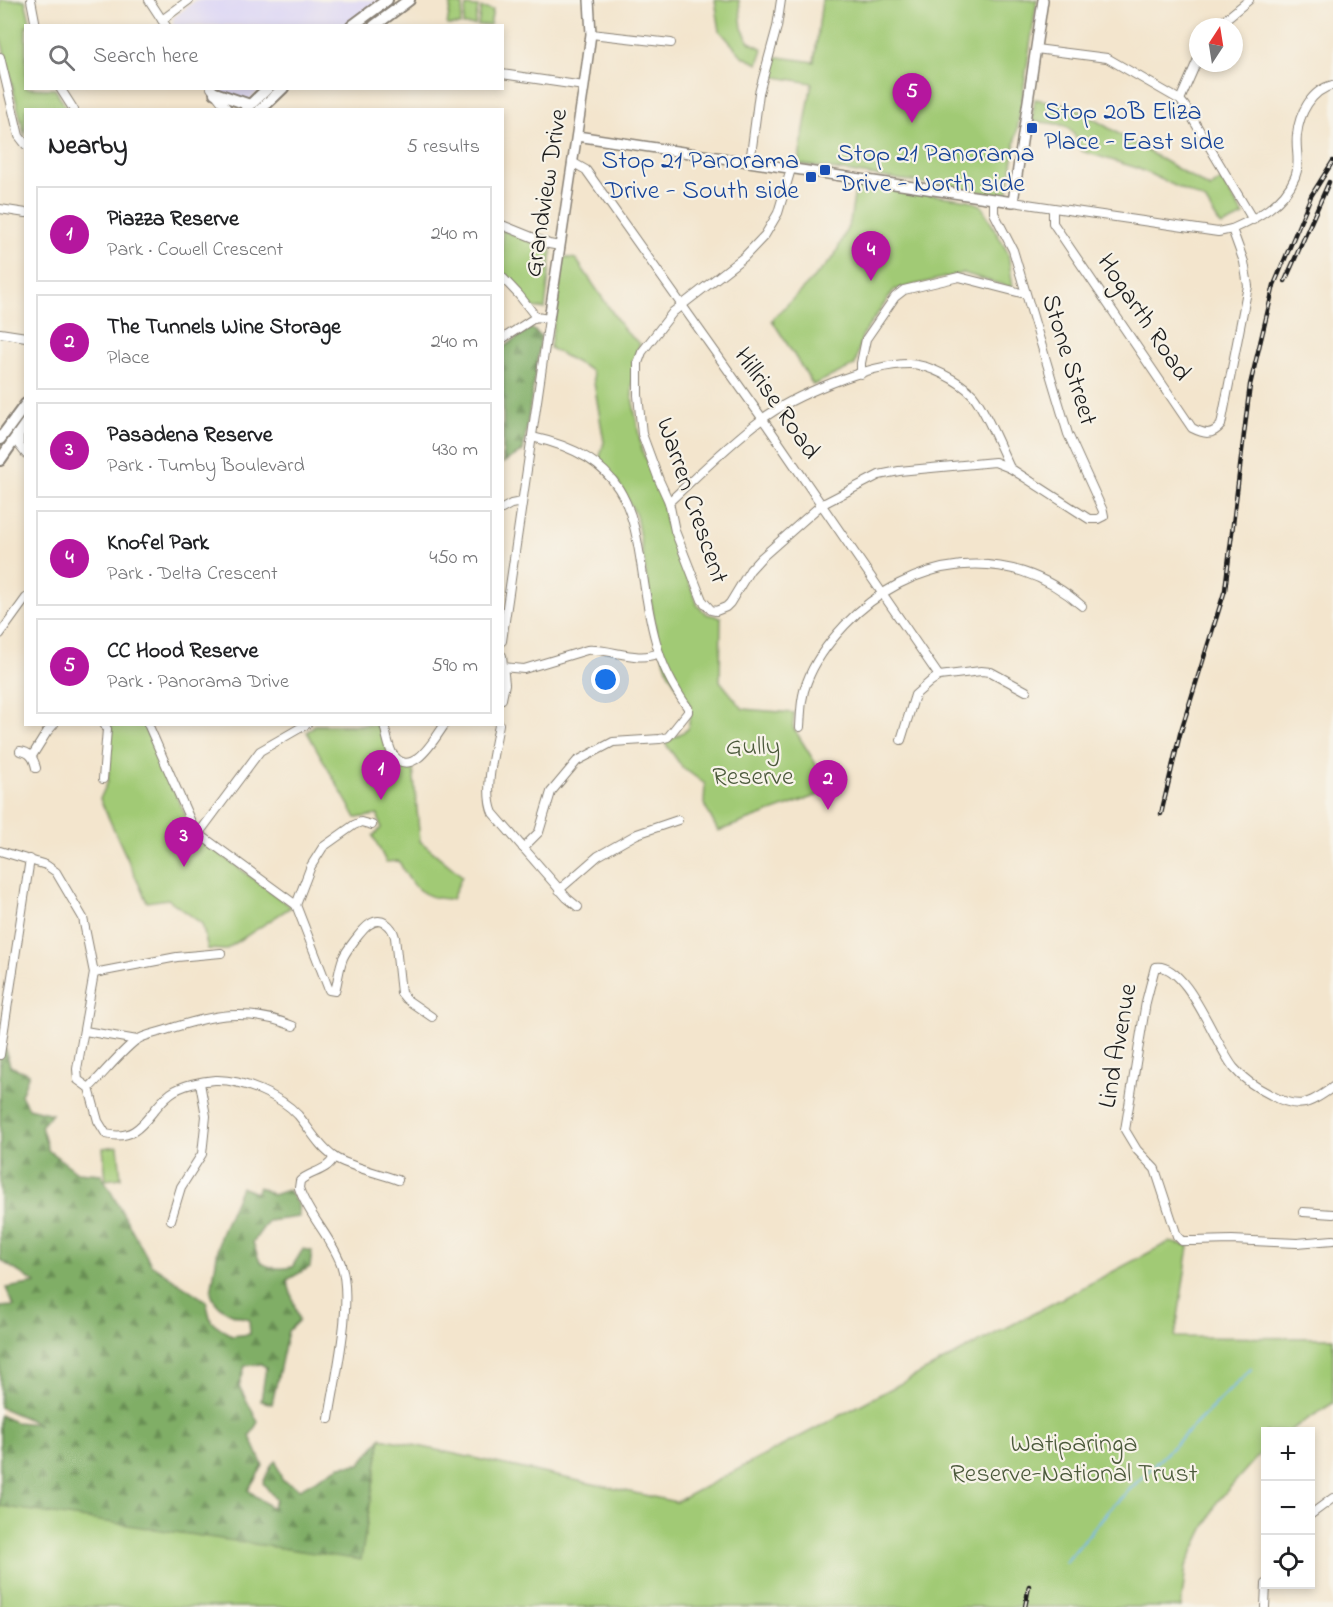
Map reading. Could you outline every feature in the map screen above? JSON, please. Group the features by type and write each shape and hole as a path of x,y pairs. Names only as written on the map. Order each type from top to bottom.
{"main road":[{"path":"355,24 387,0"},
{"path":"377,24 409,0"},
{"path":"252,108 266,90"},
{"path":"252,108 280,90"},
{"path":"213,91 252,108"},
{"path":"0,439 24,407"},
{"path":"0,460 22,427"}],"street":[{"path":"31,0 36,24"},
{"path":"149,0 164,23 189,0"},
{"name":"Grandview Drive","path":"504,626 584,86 591,34 589,0"},
{"path":"750,163 759,93 777,27 781,0"},
{"path":"1013,202 1043,0"},
{"path":"1227,18 1249,0"},
{"path":"591,34 671,43"},
{"path":"1036,49 1107,58 1180,100 1252,220"},
{"path":"0,57 3,89 19,136 24,142"},
{"path":"1180,100 1192,72"},
{"path":"504,74 584,86"},
{"path":"577,136 1218,232 1232,229 1263,214 1284,194 1295,178 1298,167 1296,136 1305,108 1315,95 1325,87 1333,85"},
{"path":"61,90 73,108"},
{"path":"213,91 225,107"},
{"name":"Hillrise Road","path":"572,162 586,170 762,418 939,676"},
{"name":"Warren Crescent","path":"791,169 778,213 765,235 739,261 673,312 648,345 638,363 638,394 642,434 669,502 675,531 702,600 711,610 716,611 726,607 750,570 822,505"},
{"name":"Stone Street","path":"994,199 994,213 1013,250 1068,434 1104,516 1089,519 1010,468"},
{"name":"Hogarth Road","path":"1053,208 1053,223 1192,428 1204,434 1215,432 1221,425 1248,286 1244,262 1232,229"},
{"path":"0,209 24,213"},
{"path":"504,226 560,246"},
{"path":"861,374 866,339 895,297 904,290 959,278 1025,294"},
{"path":"504,279 536,317"},
{"path":"504,338 536,317 549,319"},
{"path":"0,333 24,337"},
{"path":"669,502 762,418 841,379 883,368 910,364 933,369 973,396 1010,468"},
{"path":"22,427 19,445 24,451"},
{"path":"523,848 539,832 551,792 577,761 614,742 668,737 687,716 688,708 667,675 659,653 637,539 632,518 620,488 590,458 532,436"},
{"path":"822,505 879,475 899,471 995,462 1010,468"},
{"path":"504,509 511,504 522,502"},
{"path":"800,727 801,705 806,684 822,651 856,613 882,593 909,578 937,570 964,566 991,564 1016,568 1039,576 1082,606"},
{"path":"0,634 24,601"},
{"path":"504,667 524,669 595,649 644,657 659,653"},
{"path":"901,740 915,695 939,676 991,672 1026,691"},
{"path":"32,756 52,726"},
{"path":"103,779 107,729 105,726"},
{"path":"149,726 195,831 296,905 329,990 335,991 343,959 370,924 380,921 393,928 401,993 432,1017"},
{"path":"199,833 260,751 304,726"},
{"path":"385,726 392,752 407,762 416,760 424,754 444,726"},
{"path":"499,726 489,803 492,813 559,890 578,907"},
{"path":"20,751 32,756 36,768"},
{"path":"559,890 598,856 637,834 678,820"},
{"path":"296,905 310,866 323,847 354,825 361,822 372,825"},
{"path":"0,851 46,865 56,872 83,918 94,973 77,1069 78,1080 89,1088 98,1121 106,1134 118,1137 133,1133 171,1094 187,1086 216,1080 235,1083 274,1096 297,1114 334,1157 399,1180"},
{"path":"0,1055 30,860"},
{"path":"94,973 177,957 221,953"},
{"name":"Lind Avenue","path":"1333,1087 1318,1098 1296,1105 1280,1100 1247,1080 1224,1054 1202,1012 1182,981 1164,967 1155,967 1146,1002 1126,1133 1137,1150 1155,1169 1177,1236 1182,1240 1194,1241 1297,1243 1333,1240"},
{"path":"89,1088 137,1040 202,1018 230,1015 276,1019 293,1026"},
{"path":"85,1031 137,1040"},
{"path":"171,1220 181,1187 202,1154 206,1116 200,1083"},
{"path":"329,1419 346,1303 345,1281 335,1251 299,1188 304,1176 320,1171 332,1162 334,1157"},
{"path":"1303,1212 1333,1215"},
{"path":"1315,1512 1333,1498"},
{"path":"1265,1607 1266,1589"}],"shaded area":[{"path":"196,0 380,0 347,24 173,24 173,18"},
{"path":"221,90 260,90 245,103 224,94"}],"green space":[{"path":"0,0 25,0 31,24 24,24 24,90 56,90 66,108 24,108 24,133 0,35"},
{"path":"715,0 739,0 742,28 749,42 763,49 758,64 742,56 720,31"},
{"path":"822,0 1037,0 1008,191 1002,195 798,164 812,83 770,76 773,56 814,62"},
{"path":"451,3 463,5 460,24 447,24"},
{"path":"466,6 478,7 475,24 463,24"},
{"path":"481,8 493,10 490,24 478,24"},
{"path":"1035,99 1070,105 1210,188 1221,180 1244,216 1221,226 1205,200 1137,168 1081,151 1078,141 1069,129 1058,124 1032,121"},
{"path":"856,184 969,200 981,205 1008,253 1013,288 963,273 894,290 862,336 855,365 813,385 772,320 834,257 850,222"},
{"path":"504,231 552,250 545,309 532,307 504,274"},
{"name":"Gully Reserve","path":"564,257 576,259 625,331 640,344 633,360 632,397 642,451 661,493 667,526 698,606 707,614 721,617 720,681 743,709 794,713 793,727 832,790 718,831 704,804 705,784 682,767 665,743 688,729 691,707 669,674 657,638 636,515 618,482 599,460 604,442 592,371 550,348"},
{"path":"531,328 541,336 523,451 504,462 504,347"},
{"path":"110,726 144,726 194,834 291,907 225,950 208,949 202,924 168,899 147,902 100,799 108,781 112,730"},
{"path":"314,726 379,726 388,753 392,758 413,767 420,841 462,876 452,899 442,899 425,894 408,878 399,861 386,862 373,836 381,828 378,815 356,818 307,732"},
{"path":"0,1049 6,1050 10,1066 29,1074 21,1095 28,1108 52,1114 41,1126 48,1150 77,1172 101,1174 151,1264 206,1301 211,1321 232,1336 250,1334 249,1319 231,1314 221,1308 211,1293 220,1236 241,1187 256,1193 259,1187 273,1195 288,1190 298,1204 299,1217 268,1221 253,1242 260,1261 275,1268 292,1267 303,1249 312,1251 310,1267 287,1280 299,1320 288,1331 272,1404 261,1401 266,1367 261,1364 245,1366 239,1386 258,1422 250,1436 263,1466 248,1490 272,1508 276,1500 263,1483 272,1464 276,1461 282,1480 300,1489 340,1466 360,1464 381,1438 361,1560 349,1558 0,1607 0,1415 15,1422 39,1424 0,1407 0,1307 14,1306 6,1288 36,1283 0,1260"},
{"path":"118,1146 121,1178 106,1180 103,1148"},
{"name":"Watiparinga Reserve-National Trust","path":"1169,1242 1189,1246 1175,1337 1333,1338 1333,1403 1295,1427 1261,1427 1261,1452 1217,1502 1186,1566 1181,1607 0,1607 0,1506 361,1560 381,1438 676,1502"}],"waterway":[{"path":"1066,1562 1109,1510 1251,1369"}],"railway":[{"path":"1161,814 1180,734 1225,590 1250,385 1274,285 1311,196 1333,161"},
{"path":"1285,281 1329,182"},
{"path":"1025,1607 1029,1586"}],"place":[{"name":"CC Hood Reserve","path":"912,123"},
{"name":"Stop 20B Eliza Place - East side","path":"1032,128"},
{"name":"Stop 21 Panorama Drive - North side","path":"825,170"},
{"name":"Stop 21 Panorama Drive - South side","path":"811,177"},
{"name":"Knofel Park","path":"871,281"},
{"name":"Piazza Reserve","path":"381,800"},
{"name":"The Tunnels Wine Storage","path":"828,810"},
{"name":"Pasadena Reserve","path":"184,867"}]}
